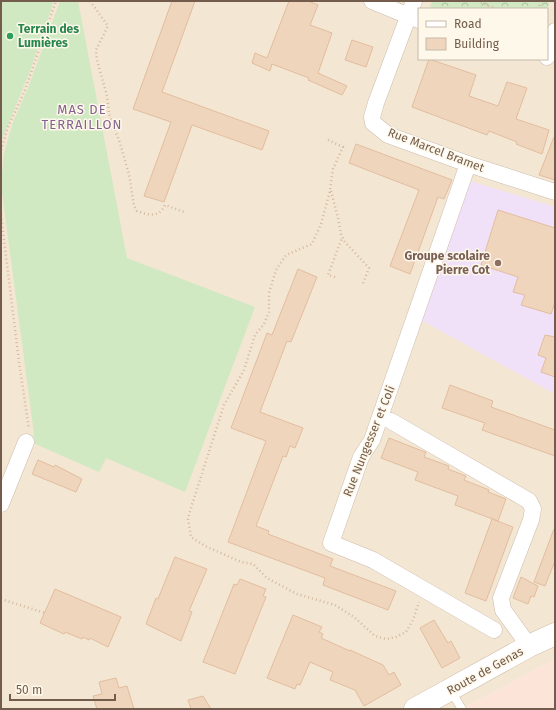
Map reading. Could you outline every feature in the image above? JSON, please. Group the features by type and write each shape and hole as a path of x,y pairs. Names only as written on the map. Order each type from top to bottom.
{"main road":[{"name":"Route de Genas","path":"416,709 529,646 555,634"}],"street":[{"path":"372,1 414,18"},
{"name":"Rue Marcel Bramet","path":"414,1 414,18 376,103 372,117 373,123 388,135 468,164 555,192"},
{"path":"548,56 555,31"},
{"name":"Rue Nungesser et Coli","path":"468,164 372,440 361,457 331,543 373,560 494,630"},
{"name":"Rue Nungesser et Coli","path":"391,421 529,501 533,509 531,520 501,598 503,610 529,646"},
{"path":"1,504 26,442"}],"lane":[{"path":"450,690 462,709"}],"path":[{"path":"1,150 8,128 25,90 56,1"},
{"path":"90,1 108,26 96,50 97,60 107,96 111,120 130,174 134,206 137,211 150,215 154,215 161,211 165,205 184,212"},
{"path":"478,1 494,8"},
{"path":"328,140 343,147 333,169 330,191 321,224 312,244 286,255 276,270 269,293 269,312 264,324 255,335 244,370 224,405 189,515 188,519 191,537 205,546 241,562 253,564 267,578 297,594 335,605 354,617 375,636 386,639 396,637 406,632 426,590"},
{"path":"330,191 344,241 369,268 362,286"},
{"path":"1,216 29,429 26,442"},
{"path":"335,277 328,275 343,238"},
{"path":"1,600 45,613"}],"shaded area":[{"path":"1,1 555,1 555,659 462,709 1,709"},
{"name":"Groupe scolaire Pierre Cot","path":"470,181 555,207 555,394 421,320"},
{"path":"555,659 555,709 462,709"}],"green space":[{"path":"1,1 54,1 30,71 1,142"},
{"path":"60,1 78,1 127,258 255,307 185,492 106,458 99,472 33,443 34,434 1,185 4,153 13,122 28,88"},
{"path":"432,1 550,1 547,8 430,7"}],"building":[{"path":"172,1 195,1 162,92 269,131 262,150 192,125 164,202 144,196 171,122 133,109"},
{"path":"289,1 308,1 318,5 310,25 332,33 318,73 347,86 342,95 308,80 309,78 272,64 270,71 252,63 255,53 267,58"},
{"path":"352,40 373,47 366,67 345,60"},
{"path":"429,60 432,60 476,75 469,96 498,106 507,82 527,88 516,119 549,130 542,154 489,131 487,135 412,107"},
{"path":"555,137 555,180 539,175"},
{"path":"356,144 452,180 444,199 438,197 410,274 390,266 419,190 349,163"},
{"path":"498,210 555,228 555,302 551,314 521,305 525,295 513,292 518,277 481,265"},
{"path":"298,269 317,277 291,342 287,341 260,412 303,428 295,448 290,446 286,457 283,456 256,526 269,531 268,534 333,559 330,566 396,591 388,610 323,585 325,578 228,542 266,441 231,428 267,333 272,335"},
{"path":"545,335 555,337 555,377 541,372 546,358 538,355"},
{"path":"450,385 493,401 491,407 555,430 555,456 482,430 485,423 442,408"},
{"path":"389,438 426,452 424,457 449,466 448,469 466,476 464,480 506,499 498,521 455,505 458,496 415,480 418,472 381,458"},
{"path":"38,460 54,467 55,465 82,479 76,492 32,474"},
{"path":"492,519 513,527 486,601 465,593"},
{"path":"554,529 555,561 545,586 534,582"},
{"path":"175,557 207,569 189,611 192,612 181,641 146,624"},
{"path":"521,577 538,586 534,597 531,596 528,604 513,598"},
{"path":"240,579 266,589 263,596 266,597 235,674 203,662 234,584 237,585"},
{"path":"55,589 121,617 108,647 90,638 89,640 83,637 82,639 65,632 64,634 40,623"},
{"path":"293,615 322,627 319,632 323,634 321,638 383,665 389,675 394,672 401,685 364,706 355,690 330,680 333,672 310,662 300,685 297,684 295,689 267,678"},
{"path":"434,620 448,643 451,641 460,658 442,668 420,628"},
{"path":"116,678 119,688 127,686 134,709 97,709 93,696 102,694 99,682"},
{"path":"203,696 211,709 191,709 188,700"}],"place":[{"name":"Terrain des Lumières","path":"10,36"},
{"name":"Groupe scolaire Pierre Cot","path":"498,263"}],"district":[{"name":"MAS DE TERRAILLON","path":"82,116"}]}
